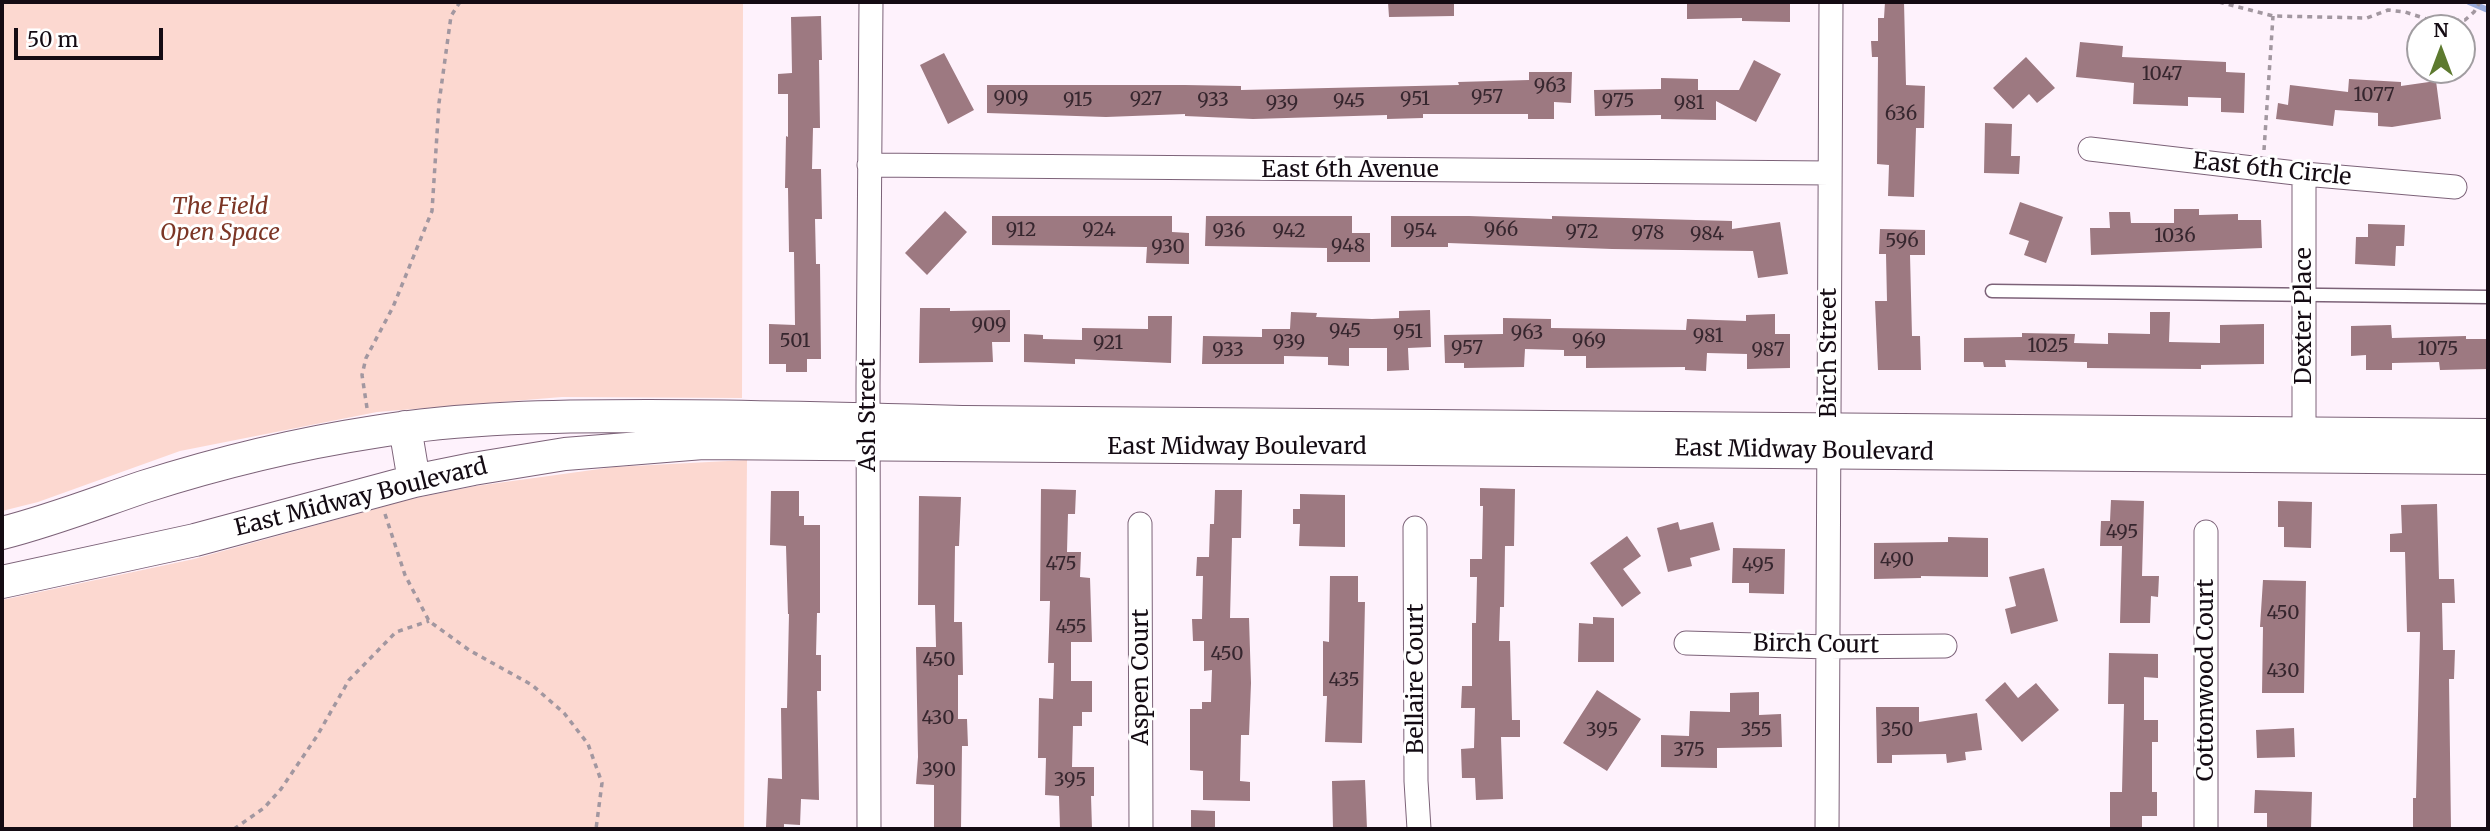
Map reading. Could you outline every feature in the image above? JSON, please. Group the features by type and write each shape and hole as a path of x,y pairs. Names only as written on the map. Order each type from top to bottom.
{"main road":[{"name":"East Midway Boulevard","path":"2,533 203,469 278,450 405,427 485,419 569,416 753,416 869,433"},
{"path":"405,427 414,481"},
{"name":"East Midway Boulevard","path":"2,582 195,540 414,481 552,456 628,448 869,433 2304,445 2488,458"},
{"name":"East Midway Boulevard","path":"2304,445 2488,435"}],"street":[{"name":"Ash Street","path":"869,829 871,2"},
{"name":"Birch Street","path":"1827,829 1831,2"},
{"name":"East 6th Circle","path":"2090,149 2262,170 2455,187"},
{"name":"East 6th Avenue","path":"870,165 1830,173"},
{"name":"Dexter Place","path":"2304,174 2304,445"},
{"name":"Aspen Court","path":"1140,524 1141,829"},
{"name":"Bellaire Court","path":"1415,528 1416,781 1419,829"},
{"name":"Cottonwood Court","path":"2206,531 2206,829"},
{"name":"Birch Court","path":"1686,643 1829,647 1945,646"}],"lane":[{"path":"1992,291 2488,297"}],"path":[{"path":"368,414 362,375 366,358 393,307 432,211 439,103 451,16 460,2"},
{"path":"2219,2 2273,16 2367,18 2388,10 2433,21 2465,20 2480,2"},
{"path":"2262,170 2273,16"},
{"path":"383,507 405,575 429,621 470,650 532,685 564,713 588,744 603,783 596,829"},
{"path":"234,829 264,808 281,789 317,736 349,680 397,632 429,621"}],"green space":[{"name":"The Field Open Space","path":"2,2 743,2 742,398 562,397 377,412 180,451 38,502 2,511"},
{"path":"747,460 744,829 2,829 2,600 194,559 411,499 476,486 614,467"}],"building":[{"path":"1388,2 1454,2 1454,16 1389,17"},
{"path":"1687,2 1790,2 1790,22 1742,21 1742,18 1687,19"},
{"path":"1885,2 1904,2 1906,85 1925,86 1924,128 1916,128 1914,197 1888,196 1889,165 1877,164 1878,57 1872,57 1871,41 1878,41 1878,18 1884,18"},
{"path":"821,16 820,128 813,128 812,169 821,169 822,219 815,219 816,264 820,264 821,359 807,359 807,372 786,372 786,364 769,364 769,324 795,325 794,252 789,252 788,188 785,188 788,94 778,94 778,74 792,73 791,17"},
{"path":"2080,42 2123,46 2122,57 2226,62 2226,72 2245,73 2244,113 2221,112 2221,98 2188,97 2188,106 2133,104 2134,83 2076,77"},
{"path":"944,53 974,110 948,124 920,65"},
{"path":"2026,57 2055,88 2037,103 2029,94 2013,109 1993,88"},
{"path":"1754,60 1781,74 1756,122 1716,101 1716,120 1661,119 1661,115 1595,116 1594,90 1661,89 1661,78 1698,79 1698,90 1739,90"},
{"path":"1529,72 1572,72 1571,103 1554,102 1554,119 1528,119 1528,114 1423,114 1423,118 1387,119 1387,115 1253,119 1185,114 1106,117 987,113 987,85 1241,86 1241,90 1459,85 1458,82 1529,80"},
{"path":"2349,79 2401,82 2401,86 2436,84 2441,119 2392,127 2378,126 2378,113 2335,110 2333,126 2276,119 2278,103 2288,105 2290,85 2348,92"},
{"path":"1985,123 2012,124 2011,156 2020,156 2019,174 1984,173"},
{"path":"2020,202 2063,217 2046,263 2024,255 2029,241 2009,234"},
{"path":"2174,209 2199,209 2199,215 2238,214 2238,220 2261,220 2262,248 2091,255 2090,228 2110,228 2109,212 2130,212 2131,223 2174,223"},
{"path":"945,211 967,232 927,275 905,253"},
{"path":"992,216 1172,216 1172,232 1189,233 1189,264 1146,263 1147,247 992,245"},
{"path":"1206,216 1352,216 1352,233 1370,233 1370,262 1327,262 1327,248 1205,246"},
{"path":"1391,216 1552,219 1552,216 1732,221 1732,229 1780,222 1788,274 1758,278 1753,251 1448,243 1448,247 1391,247"},
{"path":"2368,224 2405,225 2404,246 2396,246 2395,266 2355,264 2356,237 2368,237"},
{"path":"1880,229 1925,230 1925,255 1910,255 1912,336 1920,336 1921,370 1878,370 1875,301 1887,301 1886,254 1879,254"},
{"path":"920,308 950,308 950,311 1010,310 1010,342 992,342 993,362 919,363"},
{"path":"1430,310 1431,347 1408,348 1409,370 1387,371 1387,348 1349,348 1349,366 1328,365 1328,357 1284,356 1284,364 1202,364 1203,336 1262,337 1262,329 1290,329 1291,312 1317,313 1316,317 1372,319 1399,318 1399,311"},
{"path":"2150,312 2170,312 2169,342 2220,343 2220,325 2264,324 2264,364 2201,365 2201,369 2087,368 2087,362 2005,360 2006,367 1984,367 1983,362 1964,362 1964,338 2022,337 2022,333 2075,334 2074,343 2108,344 2108,333 2150,334"},
{"path":"1775,314 1775,334 1790,334 1790,368 1747,369 1747,354 1707,353 1706,371 1685,370 1685,367 1586,368 1586,356 1564,356 1564,350 1525,349 1524,367 1464,368 1464,363 1445,363 1444,335 1503,334 1503,318 1551,319 1551,328 1686,330 1687,319 1746,321 1746,315"},
{"path":"1148,316 1172,316 1171,363 1075,359 1075,364 1024,362 1024,334 1043,335 1043,339 1082,340 1082,328 1148,329"},
{"path":"2391,325 2392,338 2466,336 2466,339 2488,339 2488,369 2440,370 2439,362 2392,363 2392,370 2366,370 2366,355 2351,356 2351,326"},
{"path":"1480,488 1515,489 1514,546 1505,546 1504,607 1500,607 1499,641 1510,641 1512,720 1520,720 1520,737 1501,737 1503,799 1476,800 1475,778 1462,778 1461,749 1474,748 1475,708 1461,708 1462,686 1472,686 1472,623 1476,623 1477,577 1470,577 1470,559 1482,559 1483,506 1480,506"},
{"path":"1041,489 1076,490 1075,514 1068,514 1067,552 1081,552 1080,577 1090,578 1092,642 1071,642 1071,681 1092,681 1092,712 1082,712 1082,726 1073,726 1072,767 1094,767 1092,829 1060,829 1059,796 1045,795 1046,758 1038,758 1039,698 1053,699 1054,663 1048,663 1050,601 1040,601"},
{"path":"1215,490 1242,490 1241,538 1232,538 1230,618 1249,618 1249,735 1241,735 1240,781 1250,782 1250,801 1203,800 1203,771 1190,770 1190,709 1202,709 1202,702 1211,702 1212,670 1204,671 1204,641 1193,641 1192,619 1202,619 1203,576 1196,576 1197,557 1209,557"},
{"path":"771,491 799,491 799,516 804,516 804,525 820,525 820,613 817,613 816,655 821,655 821,691 817,691 819,800 801,799 800,825 784,824 784,827 766,827 768,778 782,779 781,708 787,708 789,614 786,546 770,545"},
{"path":"1300,494 1345,495 1345,547 1299,546 1300,524 1293,524 1293,509 1300,509"},
{"path":"919,496 961,497 959,546 955,546 954,622 962,622 963,675 958,675 958,719 967,719 968,746 962,746 961,829 934,829 934,785 916,784 916,647 936,647 935,605 918,605"},
{"path":"2111,500 2144,501 2142,576 2159,576 2158,597 2151,596 2150,623 2120,623 2122,546 2100,546 2101,521 2110,521"},
{"path":"2278,501 2312,502 2311,548 2284,547 2284,527 2278,527"},
{"path":"2437,504 2439,579 2454,579 2455,603 2442,603 2443,650 2455,650 2454,679 2449,679 2451,829 2413,829 2420,632 2407,632 2405,552 2390,552 2390,534 2402,533 2401,505"},
{"path":"1678,522 1680,530 1713,522 1720,550 1690,558 1692,566 1668,572 1657,528"},
{"path":"1627,536 1641,556 1623,569 1641,593 1622,607 1590,563"},
{"path":"1948,537 1988,538 1988,577 1921,576 1874,579 1874,543 1948,542"},
{"path":"1733,548 1785,549 1784,594 1749,593 1749,583 1732,583"},
{"path":"2044,568 2058,621 2011,634 2005,609 2016,606 2009,577"},
{"path":"1330,576 1358,576 1358,602 1365,602 1362,743 1325,742 1327,696 1323,696 1323,641 1329,642"},
{"path":"2263,580 2306,581 2304,693 2262,693 2263,627 2260,627"},
{"path":"1593,617 1614,618 1614,662 1578,662 1579,623 1593,624"},
{"path":"2109,653 2158,654 2158,678 2144,677 2144,720 2158,720 2158,742 2152,742 2152,792 2157,792 2157,816 2142,816 2142,829 2110,829 2110,792 2122,792 2124,704 2108,704"},
{"path":"2005,682 2018,698 2036,683 2059,710 2022,742 1985,700"},
{"path":"1597,690 1641,719 1607,771 1563,743"},
{"path":"1759,692 1759,715 1781,714 1782,747 1717,748 1717,768 1661,767 1661,735 1689,736 1690,711 1730,712 1730,693"},
{"path":"1876,707 1919,707 1919,722 1977,713 1982,750 1965,752 1966,760 1947,763 1946,754 1892,755 1892,763 1877,763"},
{"path":"2294,728 2295,757 2257,758 2256,730"},
{"path":"1365,780 1367,829 1333,829 1332,781"},
{"path":"2255,790 2312,792 2311,829 2267,829 2267,813 2254,813"},
{"path":"1191,810 1215,811 1215,829 1191,829"}],"waterway":[{"path":"2469,2 2488,10"}]}
